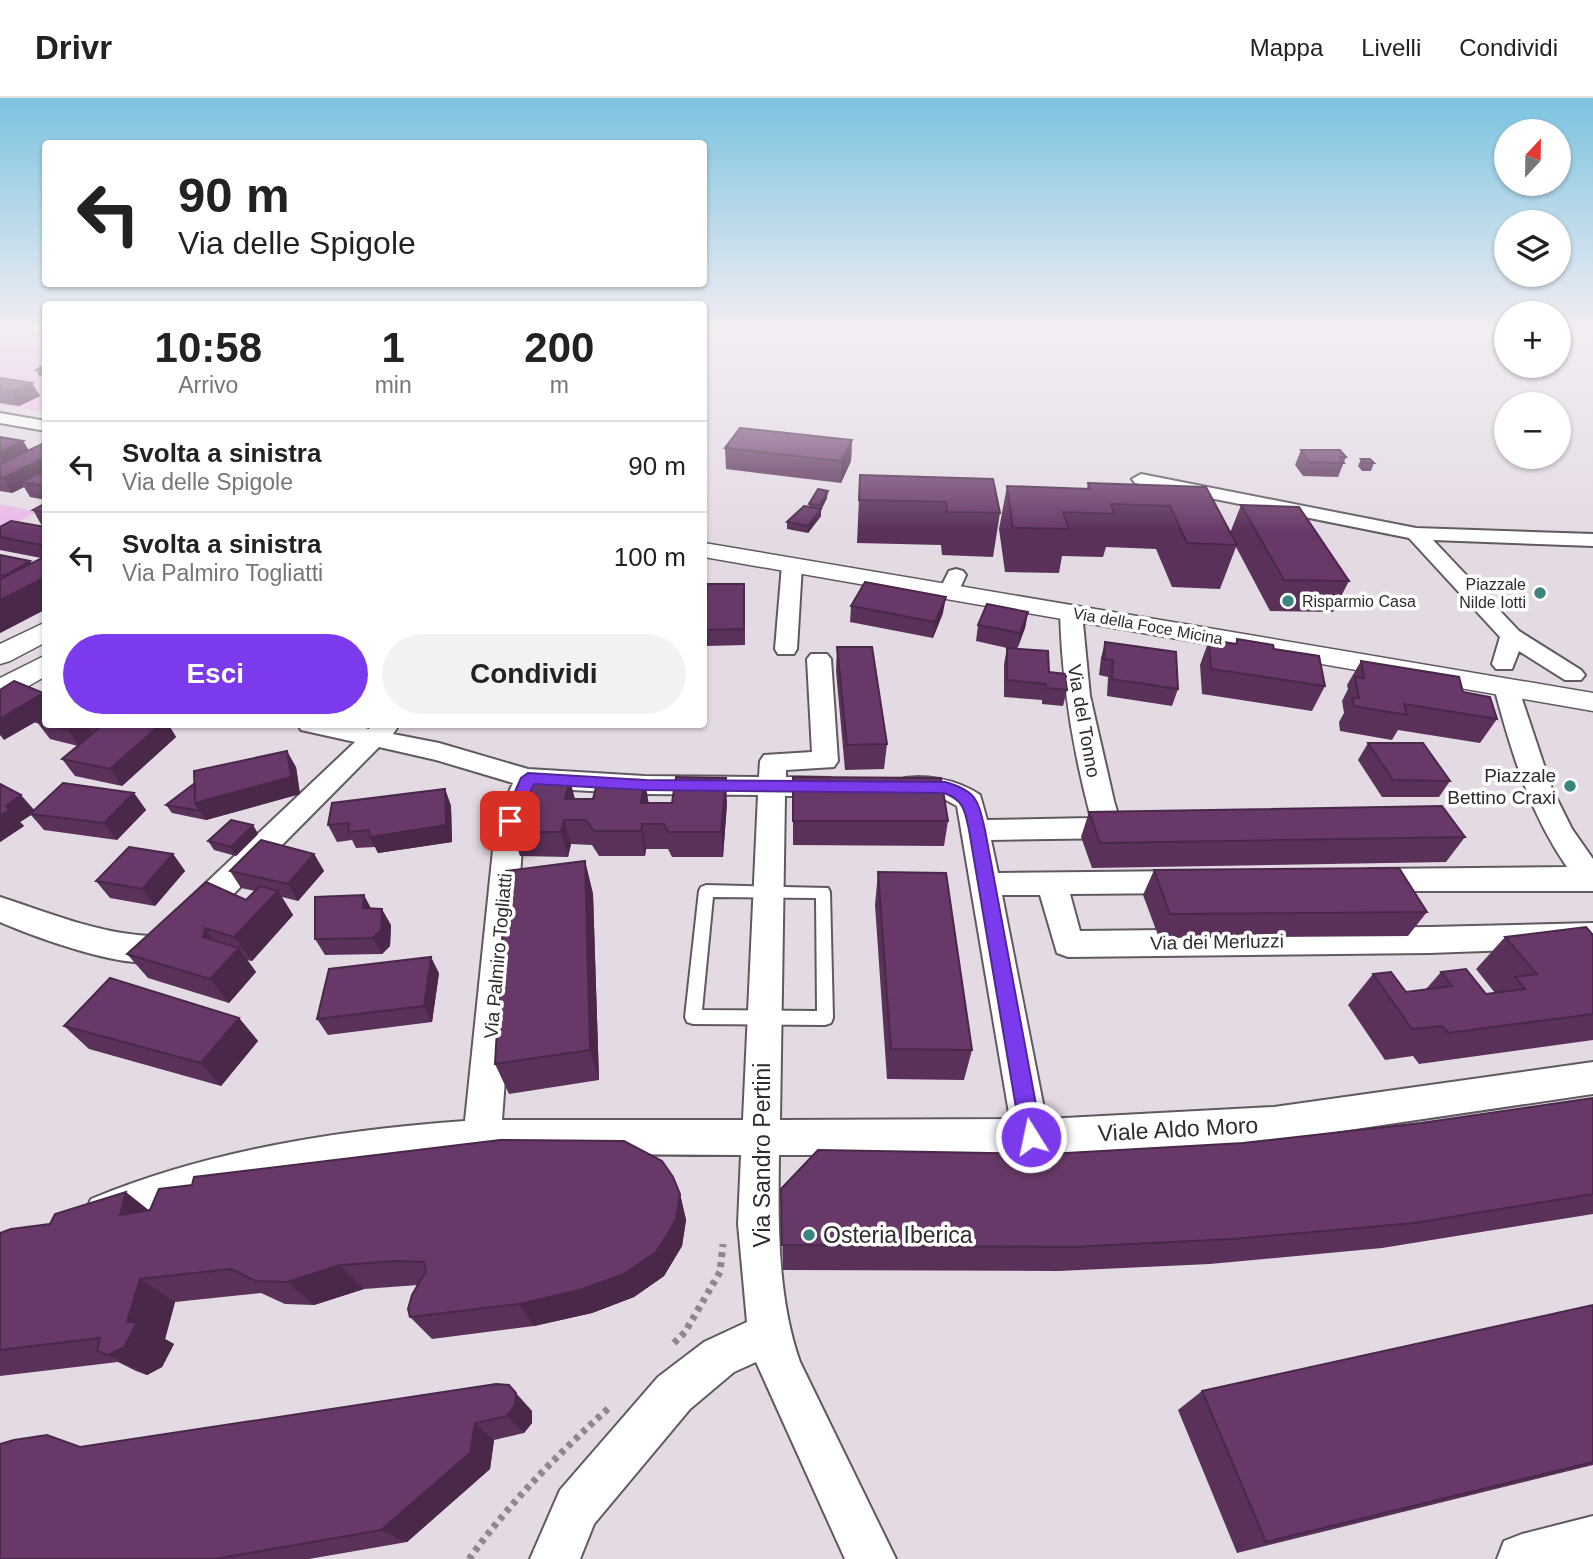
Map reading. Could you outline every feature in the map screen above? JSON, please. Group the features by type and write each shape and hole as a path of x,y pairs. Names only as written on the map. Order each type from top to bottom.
{"street":[{"path":"10,422 42,415"},
{"path":"10,422 42,426"},
{"path":"1142,479 1416,534 1593,540"},
{"name":"Via della Foce Micina","path":"707,534 952,584 1072,613 1505,675 1583,677"},
{"path":"1416,534 1511,636 1583,677"},
{"name":"Via della Foce Micina","path":"707,551 792,565 952,584 1505,675 1593,702"},
{"path":"786,649 792,565"},
{"name":"Via del Tonno","path":"1072,613 1078,706 1088,762 1108,828"},
{"path":"1,654 42,632"},
{"path":"1511,636 1505,675 1527,762 1543,804 1561,839 1592,879"},
{"path":"771,786 773,761 825,761 819,659"},
{"path":"0,690 42,666"},
{"path":"345,728 380,732 528,778 644,785 945,788 960,793 971,802 977,830 1031,1137"},
{"path":"0,909 36,924 117,947 156,949 180,929 380,732"},
{"name":"Via Palmiro Togliatti","path":"482,1138 510,821 528,778"},
{"name":"Via Sandro Pertini","path":"771,786 758,1224 769,1334 781,1370 871,1559"},
{"path":"977,830 1149,827"},
{"path":"1350,880 1592,879"},
{"path":"1390,880 1429,940"},
{"path":"986,884 1214,882"},
{"name":"Via dei Merluzzi","path":"1052,884 1068,943 1429,940 1593,934"},
{"name":"Viale Aldo Moro","path":"76,1223 235,1174 316,1156 400,1144 482,1138 1031,1137 1274,1124 1593,1078"},
{"path":"555,1559 577,1507 674,1393 719,1357 769,1334"},
{"path":"1522,1559 1593,1541"}],"lane":[{"path":"706,891 823,892 825,1018 764,1018 693,1017 706,891"}],"path":[{"path":"667,1350 685,1332 720,1272 725,1227 758,1224"},
{"path":"469,1559 493,1524 552,1458 613,1404"}],"shaded area":[{"path":"0,395 42,395 42,410 39,411 0,405"},
{"path":"0,504 37,512 0,531"}],"building":[{"path":"740,428 852,440 841,461 725,448"},
{"path":"0,437 23,441 0,452"},
{"path":"42,444 42,459 3,478 0,478 0,464"},
{"path":"1301,450 1340,450 1346,457 1340,457 1344,463 1309,462"},
{"path":"1361,459 1370,459 1374,463 1365,463"},
{"path":"42,472 42,485 21,482"},
{"path":"860,475 993,479 1000,513 947,512 946,502 859,500"},
{"path":"1088,483 1206,487 1237,545 1187,543 1170,506 1111,504 1115,514 1063,512 1069,529 1013,528 1007,486 1090,489"},
{"path":"818,489 828,491 820,505 809,504"},
{"path":"42,505 42,512 33,510"},
{"path":"1241,505 1299,507 1349,581 1284,580"},
{"path":"804,506 821,509 808,526 787,522"},
{"path":"11,521 42,526 42,545 0,537 0,527"},
{"path":"0,555 30,561 4,576 0,575"},
{"path":"42,558 42,579 0,600 0,579"},
{"path":"865,582 946,597 935,622 851,606"},
{"path":"707,584 744,584 744,629 707,630"},
{"path":"987,604 1028,612 1020,633 978,625"},
{"path":"1237,639 1273,645 1274,649 1319,656 1325,686 1211,669 1209,640 1237,644"},
{"path":"1105,642 1176,652 1178,689 1112,679 1113,660 1104,659"},
{"path":"837,647 872,647 887,744 847,745"},
{"path":"1007,648 1048,651 1049,672 1066,674 1067,690 1046,688 1046,684 1007,680"},
{"path":"1361,661 1459,677 1463,692 1490,697 1497,719 1404,704 1407,715 1354,706 1352,698 1359,698 1355,677 1364,678"},
{"path":"14,681 42,694 0,719 0,690"},
{"path":"99,728 156,728 110,769 62,759"},
{"path":"1368,743 1423,743 1450,781 1393,780"},
{"path":"287,751 291,777 195,803 194,771"},
{"path":"676,777 726,778 721,832 668,832 664,824 642,824 641,831 594,831 586,820 564,820 561,832 512,832 528,780 570,780 565,799 593,799 598,779 645,780 641,803 672,803"},
{"path":"793,777 941,778 948,821 793,821"},
{"path":"63,783 134,793 104,823 30,814"},
{"path":"195,783 195,803 201,811 166,805"},
{"path":"0,784 21,795 6,806 10,810 0,816"},
{"path":"445,789 446,825 370,837 369,830 348,832 349,823 328,825 332,803"},
{"path":"1442,806 1465,837 1100,843 1089,812"},
{"path":"231,820 253,825 231,847 208,841"},
{"path":"261,840 314,854 288,884 230,871"},
{"path":"129,847 173,854 142,889 96,881"},
{"path":"585,861 590,1050 495,1064 506,871"},
{"path":"1399,868 1427,912 1170,914 1154,870"},
{"path":"878,872 946,873 972,1050 891,1049"},
{"path":"206,882 246,900 260,886 278,891 234,937 205,928 203,937 239,948 210,979 127,954"},
{"path":"364,895 363,908 382,909 381,930 373,938 315,939 315,897"},
{"path":"1586,927 1593,935 1593,1014 1448,1033 1442,1026 1412,1029 1373,974 1391,972 1406,992 1452,986 1441,972 1466,969 1486,994 1525,989 1515,977 1537,974 1505,937"},
{"path":"431,957 424,1006 317,1019 329,969"},
{"path":"110,978 239,1018 201,1063 64,1026"},
{"path":"1593,1098 1593,1194 1414,1223 1233,1239 1072,1247 782,1245 781,1189 818,1150 1049,1154 1243,1143 1421,1123"},
{"path":"500,1140 624,1141 662,1161 673,1177 680,1194 676,1220 656,1252 624,1274 580,1290 519,1304 410,1317 408,1309 412,1295 426,1271 424,1262 340,1265 287,1282 256,1281 231,1269 140,1279 127,1322 137,1323 124,1347 108,1355 97,1351 100,1338 0,1350 0,1233 50,1224 55,1214 126,1192 120,1215 150,1210 159,1189 192,1185 194,1177"},
{"path":"1593,1305 1593,1462 1266,1542 1202,1391"},
{"path":"496,1384 509,1385 516,1393 515,1405 507,1416 475,1423 470,1453 381,1530 215,1559 0,1559 0,1444 47,1435 80,1447"}],"place":[{"name":"Piazzale Nilde Iotti","path":"1540,593"},
{"name":"Risparmio Casa","path":"1288,601"},
{"name":"Piazzale Bettino Craxi","path":"1570,786"},
{"name":"Osteria Iberica","path":"809,1235"}],"route":[{"path":"510,821 528,778 644,785 945,788 960,793 971,802 977,830 1031,1137"}]}
